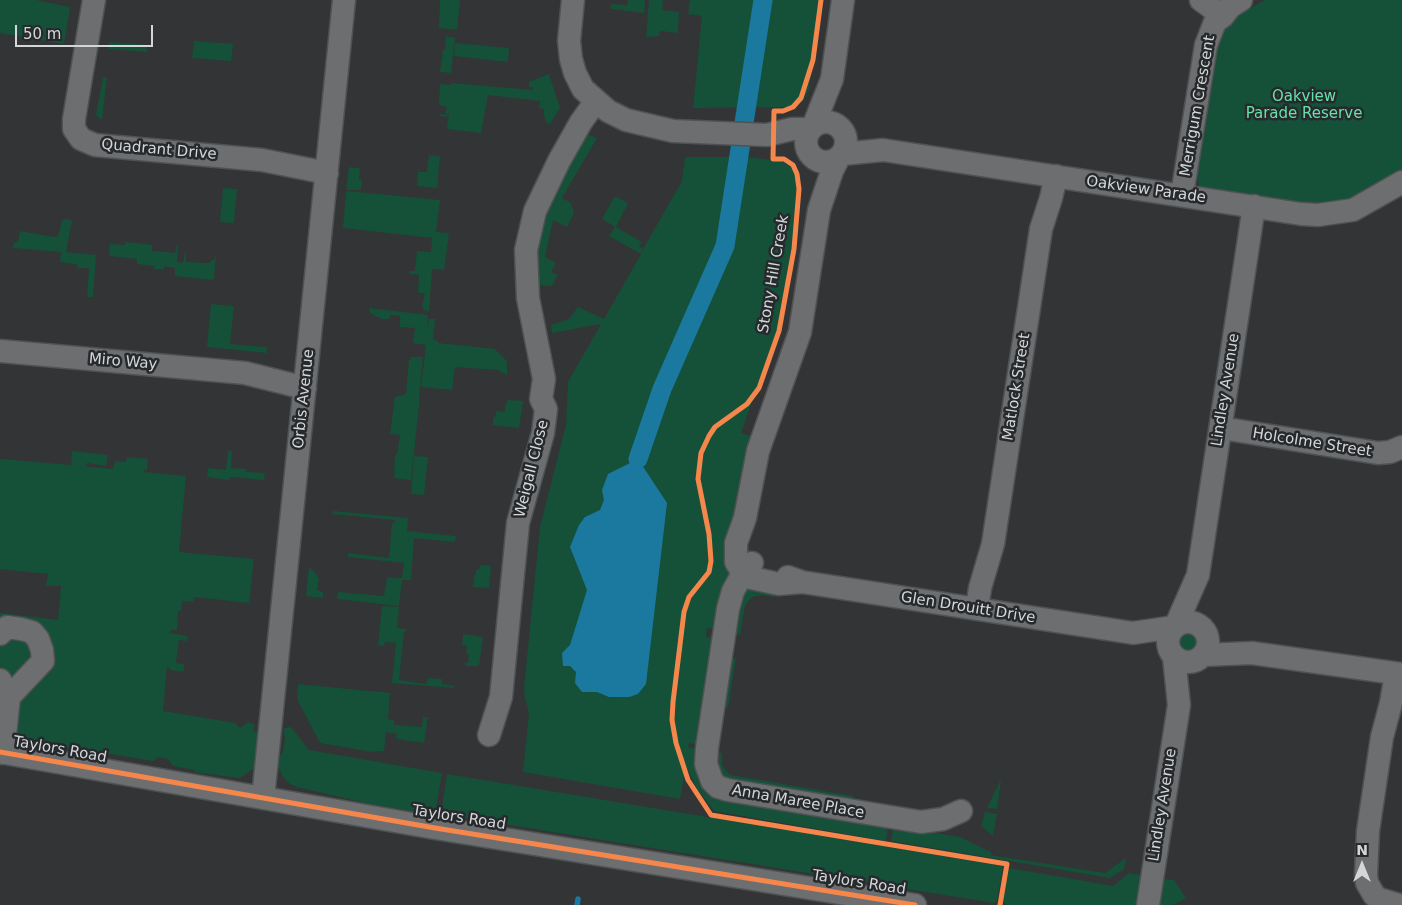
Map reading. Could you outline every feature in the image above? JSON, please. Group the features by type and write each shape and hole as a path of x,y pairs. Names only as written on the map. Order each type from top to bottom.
{"street":[{"name":"Quadrant Drive","path":"94,0 74,119 74,129 81,139 95,145 328,165"},
{"name":"Orbis Avenue","path":"263,798 344,0"},
{"path":"573,0 569,41 575,73 583,89 608,111 626,120 673,131 691,132 767,135 812,128 825,122 831,123 842,143"},
{"path":"819,210 812,156 806,142 832,79 843,0"},
{"path":"1201,0 1223,16"},
{"name":"Merrigum Crescent","path":"1182,195 1206,44 1215,22 1230,7 1241,0"},
{"path":"747,568 736,562 736,542 745,518 758,451 800,332 819,210 842,143 832,79"},
{"name":"Weigall Close","path":"489,735 501,698 518,523 543,433 546,409 541,398 544,379 528,298 526,250 535,211 559,160 581,122 596,101"},
{"path":"767,135 827,162 842,143"},
{"name":"Oakview Parade","path":"842,143 1300,214 1336,213 1352,210 1402,182"},
{"name":"Matlock Street","path":"983,610 1041,229 1051,198 1049,175"},
{"name":"Lindley Avenue","path":"1148,905 1179,705 1192,648 1198,575 1254,206"},
{"name":"Miro Way","path":"0,352 306,379"},
{"name":"Holcolme Street","path":"1220,428 1378,453 1390,452 1402,447"},
{"name":"Glen Drouitt Drive","path":"747,568 751,578 779,584 802,582 1133,633 1192,648"},
{"name":"Anna Maree Place","path":"747,568 730,599 706,764 712,782 718,787 728,790 921,822 943,819 961,811"},
{"name":"Lindley Avenue","path":"1192,648 1168,639 1198,575"},
{"name":"Glen Drouitt Drive","path":"1133,633 1175,626"},
{"path":"0,634 6,628 32,632 38,639 43,661 5,688 1,752"},
{"path":"1192,648 1252,653 1395,674 1382,702 1382,737 1368,831 1367,883 1374,895 1379,899 1399,905"},
{"name":"Taylors Road","path":"1,752 263,798 913,905"},
{"path":"1366,905 1357,895 1355,885 1358,862 1368,831"}],"green space":[{"path":"0,0 36,0 70,7 64,44 0,33"},
{"path":"440,0 460,0 457,30 439,28"},
{"path":"628,0 645,0 644,13 611,9 611,4 627,5"},
{"path":"649,0 663,0 662,10 679,12 678,33 660,31 659,36 646,37"},
{"path":"690,0 823,0 809,90 803,101 790,107 693,108 702,16 688,14"},
{"name":"Oakview Parade Reserve","path":"1265,0 1402,0 1402,172 1351,202 1331,207 1206,192 1199,185 1196,168 1214,50 1221,32 1233,17"},
{"path":"446,36 455,38 451,73 440,72"},
{"path":"194,41 233,44 231,61 192,58"},
{"path":"109,42 147,45 147,52 108,49"},
{"path":"455,43 509,48 508,62 454,56"},
{"path":"549,74 560,108 550,124 546,122 544,109 539,108 540,101 488,95 481,133 447,129 449,110 447,117 440,116 440,114 445,115 447,107 439,105 440,84 451,85 451,83 533,90 533,88 529,87 529,82"},
{"path":"103,77 107,77 102,120 96,115"},
{"path":"586,134 597,138 562,198 571,203 574,213 567,227 553,220 545,257 556,263 551,272 558,275 552,286 537,285 534,267 543,213"},
{"path":"429,155 440,156 437,188 417,186 418,172 427,172"},
{"path":"685,157 747,157 780,161 793,168 799,180 798,207 780,322 741,433 750,436 752,439 732,573 715,629 707,628 706,637 714,638 697,745 689,743 688,747 697,749 698,780 708,793 888,827 886,841 714,811 696,787 686,766 680,799 523,772 529,713 524,688 540,527 566,425 568,382 601,324 552,333 551,325 569,319 578,307 604,319 641,254 609,236 615,227 602,219 615,196 628,203 616,227 642,242 639,247 643,249 682,181"},
{"path":"349,167 360,169 359,180 362,180 361,190 346,190"},
{"path":"223,188 237,189 234,223 220,222"},
{"path":"346,191 440,200 436,232 449,233 444,270 432,269 429,312 424,310 422,306 425,293 418,293 419,275 409,274 410,271 415,271 417,251 431,252 432,238 343,228"},
{"path":"64,219 72,220 66,252 96,255 93,297 87,297 89,268 78,268 76,264 60,262 61,252 13,248 14,242 18,242 20,231 54,237 58,236"},
{"path":"126,242 152,245 152,251 175,253 176,246 178,247 177,262 183,263 185,252 186,262 209,263 216,255 214,278 212,280 175,276 175,268 164,266 164,269 154,269 154,266 137,264 137,259 109,256 110,244 125,245"},
{"path":"211,304 234,306 230,344 267,347 267,353 207,347"},
{"path":"369,308 428,315 427,329 429,319 435,319 433,340 438,341 438,343 495,349 507,361 507,375 498,370 455,367 452,390 421,387 426,345 413,343 415,328 400,327 400,316 390,315 389,319 382,319 370,313"},
{"path":"411,357 423,357 411,480 394,478 395,455 397,454 400,435 390,434 395,397 406,394 409,359 411,360"},
{"path":"508,400 523,401 519,428 493,425 493,417 495,417 496,411 505,412"},
{"path":"72,451 108,455 106,466 87,463 86,466 81,466 113,469 115,461 126,462 127,457 148,459 147,470 144,470 144,472 186,476 179,552 254,559 249,603 194,597 193,602 182,601 181,611 178,611 177,630 171,630 170,633 188,636 187,641 179,640 176,663 184,664 184,669 183,672 171,670 167,666 163,711 235,723 240,728 248,722 254,724 255,726 252,730 260,737 258,763 240,778 193,772 195,770 173,766 168,759 158,757 153,761 93,751 14,742 12,708 52,655 0,625 0,613 58,620 61,586 46,586 48,574 0,569 0,459 71,465"},
{"path":"228,451 232,451 231,468 246,469 246,472 265,473 264,480 230,477 229,480 207,477 208,468 226,470"},
{"path":"414,456 428,457 424,495 411,494"},
{"path":"333,511 408,518 407,531 456,536 455,542 414,538 411,580 402,580 399,606 337,599 338,592 384,596 387,577 402,578 404,563 348,557 348,553 389,558 392,523 395,523 394,520 332,514"},
{"path":"480,565 491,566 489,588 473,587 474,575 476,575 476,570 479,570"},
{"path":"309,567 319,578 317,590 323,592 323,598 306,596"},
{"path":"751,587 775,591 774,597 762,595 752,597 745,605 740,635 732,634 736,605 746,590"},
{"path":"382,606 399,607 397,628 407,629 404,632 399,680 426,684 428,678 442,679 442,684 454,686 454,688 392,683 396,643 385,642 384,646 378,645"},
{"path":"13,632 39,649 15,676 7,675 0,666 0,640"},
{"path":"1188,632 1195,635 1198,642 1195,649 1188,652 1181,649 1178,642 1181,635"},
{"path":"463,634 483,637 479,666 465,666 465,663 468,663 469,654 466,654 467,645 462,645"},
{"path":"736,658 728,708 722,705 729,660"},
{"path":"298,684 390,693 388,719 394,720 394,725 422,727 423,717 428,717 424,743 396,739 397,734 386,732 384,751 372,752 320,743 297,699"},
{"path":"291,727 309,750 442,773 436,808 432,808 431,814 374,805 290,784 283,777 277,760 283,752 285,738 283,730"},
{"path":"717,752 722,753 722,765 731,775 853,796 853,801 730,783 717,774"},
{"path":"447,774 1003,866 997,901 994,903 441,814"},
{"path":"1000,781 997,809 987,808"},
{"path":"985,812 997,814 993,836 981,826"},
{"path":"895,826 960,837 991,852 991,855 1105,873 1126,858 1124,869 1110,878 891,841"},
{"path":"1009,868 1113,886 1129,873 1142,877 1137,905 1007,905 1003,902"},
{"path":"1162,880 1174,880 1186,898 1173,905 1158,905"}],"water":[{"path":"638,459 667,503 646,684 638,694 629,697 609,697 597,692 582,692 575,683 576,672 570,666 563,666 562,653 570,645 587,590 570,547 579,525 585,517 600,510 604,500 602,490 608,474"}],"waterway":[{"name":"Stony Hill Creek","path":"638,459 662,389 725,246 763,0"},
{"name":"Stony Hill Creek","path":"577,905 578,899"}],"cycle path":[{"name":"Stony Hill Creek","path":"821,0 813,60 801,98 793,107 783,111 774,111 773,159 784,159 793,165 797,174 799,189 794,249 779,331 759,388 747,404 715,427 701,453 698,479 709,534 711,561 709,572 689,597 684,612 673,702 672,720 676,743 688,780 711,815 1007,864 1000,905"},
{"path":"0,752 435,828 915,905"}]}
